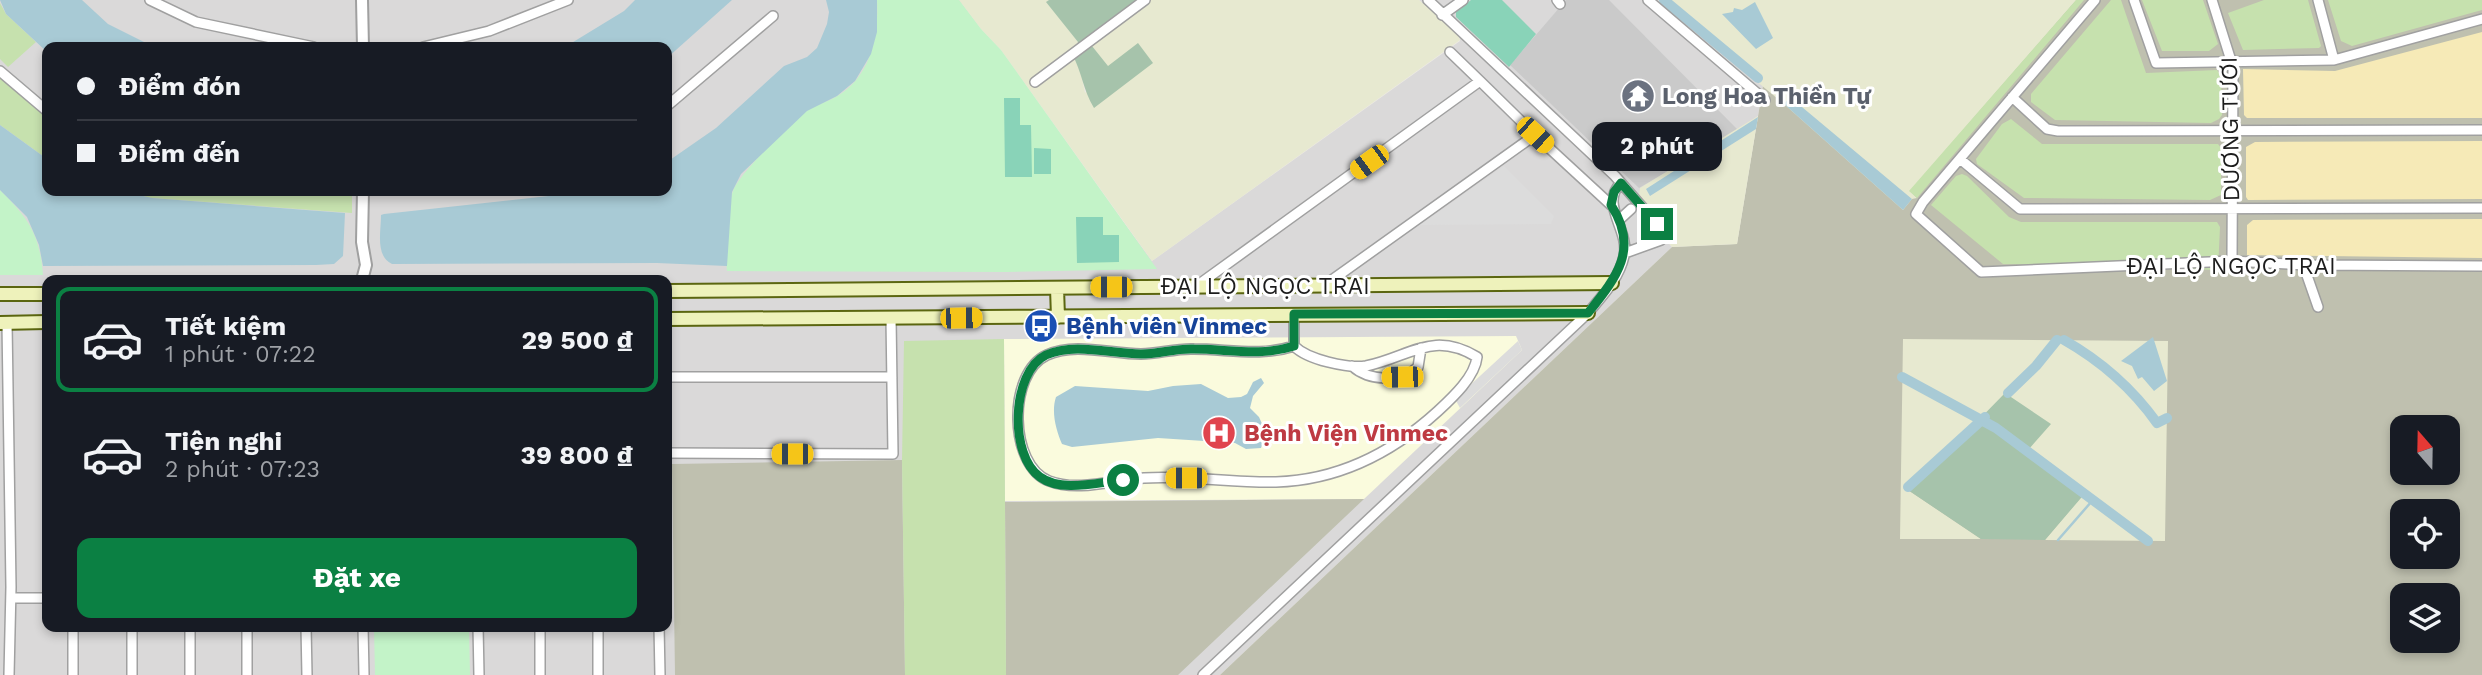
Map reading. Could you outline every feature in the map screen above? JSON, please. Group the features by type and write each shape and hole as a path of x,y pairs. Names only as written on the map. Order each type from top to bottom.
{"main road":[{"name":"ĐẠI LỘ NGỌC TRAI","path":"672,290 1612,283"},
{"path":"1057,288 1058,317"},
{"path":"0,294 42,294"},
{"name":"ĐẠI LỘ NGỌC TRAI","path":"672,319 1588,313"},
{"path":"4,323 42,322"}],"street":[{"path":"150,0 196,22 290,42"},
{"path":"362,0 363,42"},
{"path":"444,42 489,31 568,0"},
{"path":"1035,82 1145,0"},
{"path":"1428,0 1621,183 1657,224"},
{"path":"1442,15 1463,0"},
{"path":"1647,0 1765,100"},
{"path":"2095,0 1960,159 2020,209 2482,208"},
{"path":"2134,0 2156,63 2334,60 2482,19"},
{"name":"DƯƠNG TƯƠI","path":"2212,0 2232,61 2232,261"},
{"path":"2318,0 2334,60"},
{"path":"672,102 772,16"},
{"path":"1203,675 1588,313 1612,283 1625,253 1619,220 1611,205 1450,52"},
{"path":"0,71 42,107"},
{"path":"1197,286 1480,81"},
{"path":"2012,97 2048,129 2482,130"},
{"path":"1322,287 1432,213 1535,135"},
{"name":"ĐẠI LỘ NGỌC TRAI","path":"1960,159 1916,214 1981,272 2232,261 2482,266"},
{"path":"1611,205 1614,192 1621,183"},
{"path":"362,275 359,248 362,242 363,196"},
{"path":"1619,220 1631,209"},
{"path":"1625,253 1661,240"},
{"path":"2303,264 2318,307"},
{"path":"1294,314 1294,346"},
{"path":"672,453 893,454 891,318"},
{"path":"4,323 9,675"},
{"path":"1446,344 1465,349 1477,357 1476,365 1447,403 1413,434 1368,461 1323,477 1276,482 1144,478 1082,485 1052,483 1040,477 1030,467 1023,453 1018,415 1023,382 1034,362 1049,354 1078,349 1141,354 1176,349 1277,351 1294,346 1315,359 1365,366 1420,348 1446,344"},
{"path":"1352,366 1370,377 1402,377 1418,367 1420,348"},
{"path":"672,377 892,377"},
{"path":"10,598 42,598"},
{"path":"73,632 73,675"},
{"path":"132,632 132,675"},
{"path":"190,632 190,675"},
{"path":"247,632 247,675"},
{"path":"306,632 307,675"},
{"path":"363,632 364,675"},
{"path":"478,632 479,675"},
{"path":"540,632 540,675"},
{"path":"598,632 598,675"},
{"path":"659,632 660,675"}],"shaded area":[{"path":"0,0 959,0 1152,261 1460,41 1458,34 1419,0 1659,0 1763,86 1758,116 1645,205 1662,225 1657,230 1672,247 1220,675 0,675"},
{"path":"959,0 1049,0 1047,2 1078,42 1072,54 1080,68 1085,93 1108,67 1088,41 1139,0 1419,0 1458,34 1460,40 1152,261 1001,50"},
{"path":"1139,0 1088,41 1108,66 1138,43 1153,63 1094,108 1072,54 1078,42 1046,2"},
{"path":"1566,0 1609,0 1738,130 1639,188 1510,65"},
{"path":"1659,0 2076,0 1910,191 1917,198 1912,199 1903,210 1784,104"},
{"path":"2076,0 2482,0 2482,675 1220,675 1672,247 1737,244 1763,86 1909,191"},
{"path":"1758,116 1737,244 1672,247 1657,229 1661,224 1639,196 1640,188"},
{"path":"1504,166 1554,216 1551,224 1420,225"},
{"name":"Bệnh Viện Vinmec","path":"1516,336 1522,350 1364,499 1005,501 1004,339"},
{"path":"1903,339 2168,341 2165,541 2045,540 2086,491 1985,413 1905,488 1981,539 1900,539"},
{"path":"1518,341 1522,350 1460,408 1455,399"},
{"path":"2005,393 2051,424 2029,449 2087,491 2045,540 1981,539 1905,488 1960,439"},
{"path":"902,460 905,675 675,675 672,464"},
{"path":"1364,499 1178,675 1006,675 1005,502"}],"green space":[{"path":"877,0 959,0 1001,50 1157,269 1007,272 727,271 728,218 733,191 765,150 798,118 839,95 859,77 871,53"},
{"path":"1471,0 1502,0 1536,34 1509,67 1456,17 1456,12"},
{"path":"2076,0 2084,0 1917,198 1909,191"},
{"path":"2111,0 2121,0 2146,73 2217,70 2221,76 2222,115 2219,119 2211,123 2055,120 2031,102 2031,94"},
{"path":"2142,0 2203,0 2218,44 2209,51 2162,51"},
{"path":"2264,0 2308,0 2321,46 2243,50 2228,13"},
{"path":"2328,0 2482,0 2482,10 2352,46 2341,41"},
{"path":"0,3 6,14 36,42 8,67 0,59"},
{"path":"0,78 42,113 42,155 0,125"},
{"path":"1004,98 1020,98 1020,125 1031,125 1032,177 1005,177"},
{"path":"2011,119 2042,144 2218,144 2221,148 2221,195 2210,200 2024,198 1977,164 1976,159 2002,124"},
{"path":"1034,148 1051,149 1051,174 1034,174"},
{"path":"1962,174 2009,217 2021,222 2217,222 2220,227 2218,270 2003,264 1931,205 1956,176"},
{"path":"0,190 31,228 39,248 43,275 0,275"},
{"path":"142,196 352,196 352,213"},
{"path":"1076,217 1103,217 1103,235 1119,235 1119,262 1077,263"},
{"path":"1004,339 1006,675 905,675 902,460 904,341"},
{"path":"374,632 469,632 470,675 375,675"}],"sand":[{"path":"2482,32 2482,118 2247,118 2244,115 2243,69 2335,71"},
{"path":"2482,141 2482,199 2248,200 2246,197 2246,147 2255,142"},
{"path":"2482,219 2482,258 2247,255 2247,225 2253,220"}],"water":[{"path":"0,0 82,0 108,24 144,42 42,42 42,47 6,14"},
{"path":"635,0 732,0 672,54 672,42 573,42 624,11"},
{"path":"826,0 877,0 877,32 871,54 855,81 837,96 807,111 741,174 732,192 727,266 657,263 392,264 383,255 380,236 381,215 384,214 548,196 672,196 672,159 716,128 784,66 807,57 817,48 829,12"},
{"path":"1755,2 1773,38 1756,49 1722,14 1733,12 1734,8 1742,10"},
{"path":"1790,97 1912,199 1903,210 1784,104"},
{"path":"1758,117 1756,129 1650,196 1646,189"},
{"path":"0,125 42,155 42,196 143,196 345,213 343,256 334,264 316,265 43,266 39,245 27,217 0,190"},
{"path":"2153,337 2167,381 2154,391 2142,377 2138,379 2132,366 2121,361"},
{"path":"1261,378 1264,383 1253,396 1250,408 1259,417 1266,433 1261,448 1246,449 1235,443 1158,438 1072,447 1062,444 1056,427 1056,397 1075,386 1148,391 1201,384 1228,398 1247,394 1253,382"}],"waterway":[{"path":"1664,0 1758,78"},
{"path":"2008,393 2036,366 2057,340"},
{"path":"2064,340 2115,376 2157,423 2167,418"},
{"path":"1902,377 1996,428 2148,541"},
{"path":"1908,487 1985,417"},
{"path":"2058,540 2092,501"}],"place":[{"name":"Long Hoa Thiền Tự","path":"1638,96"},
{"name":"Bệnh viên Vinmec","path":"1041,326"},
{"name":"Bệnh Viện Vinmec","path":"1219,433"}],"route":[{"path":"1123,480 1082,485 1052,483 1040,477 1030,467 1023,453 1018,415 1023,382 1034,362 1049,354 1078,349 1141,354 1176,349 1277,351 1294,346 1294,314 1588,313 1612,283 1625,253 1621,224 1611,205 1614,192 1621,183 1657,224"}]}
